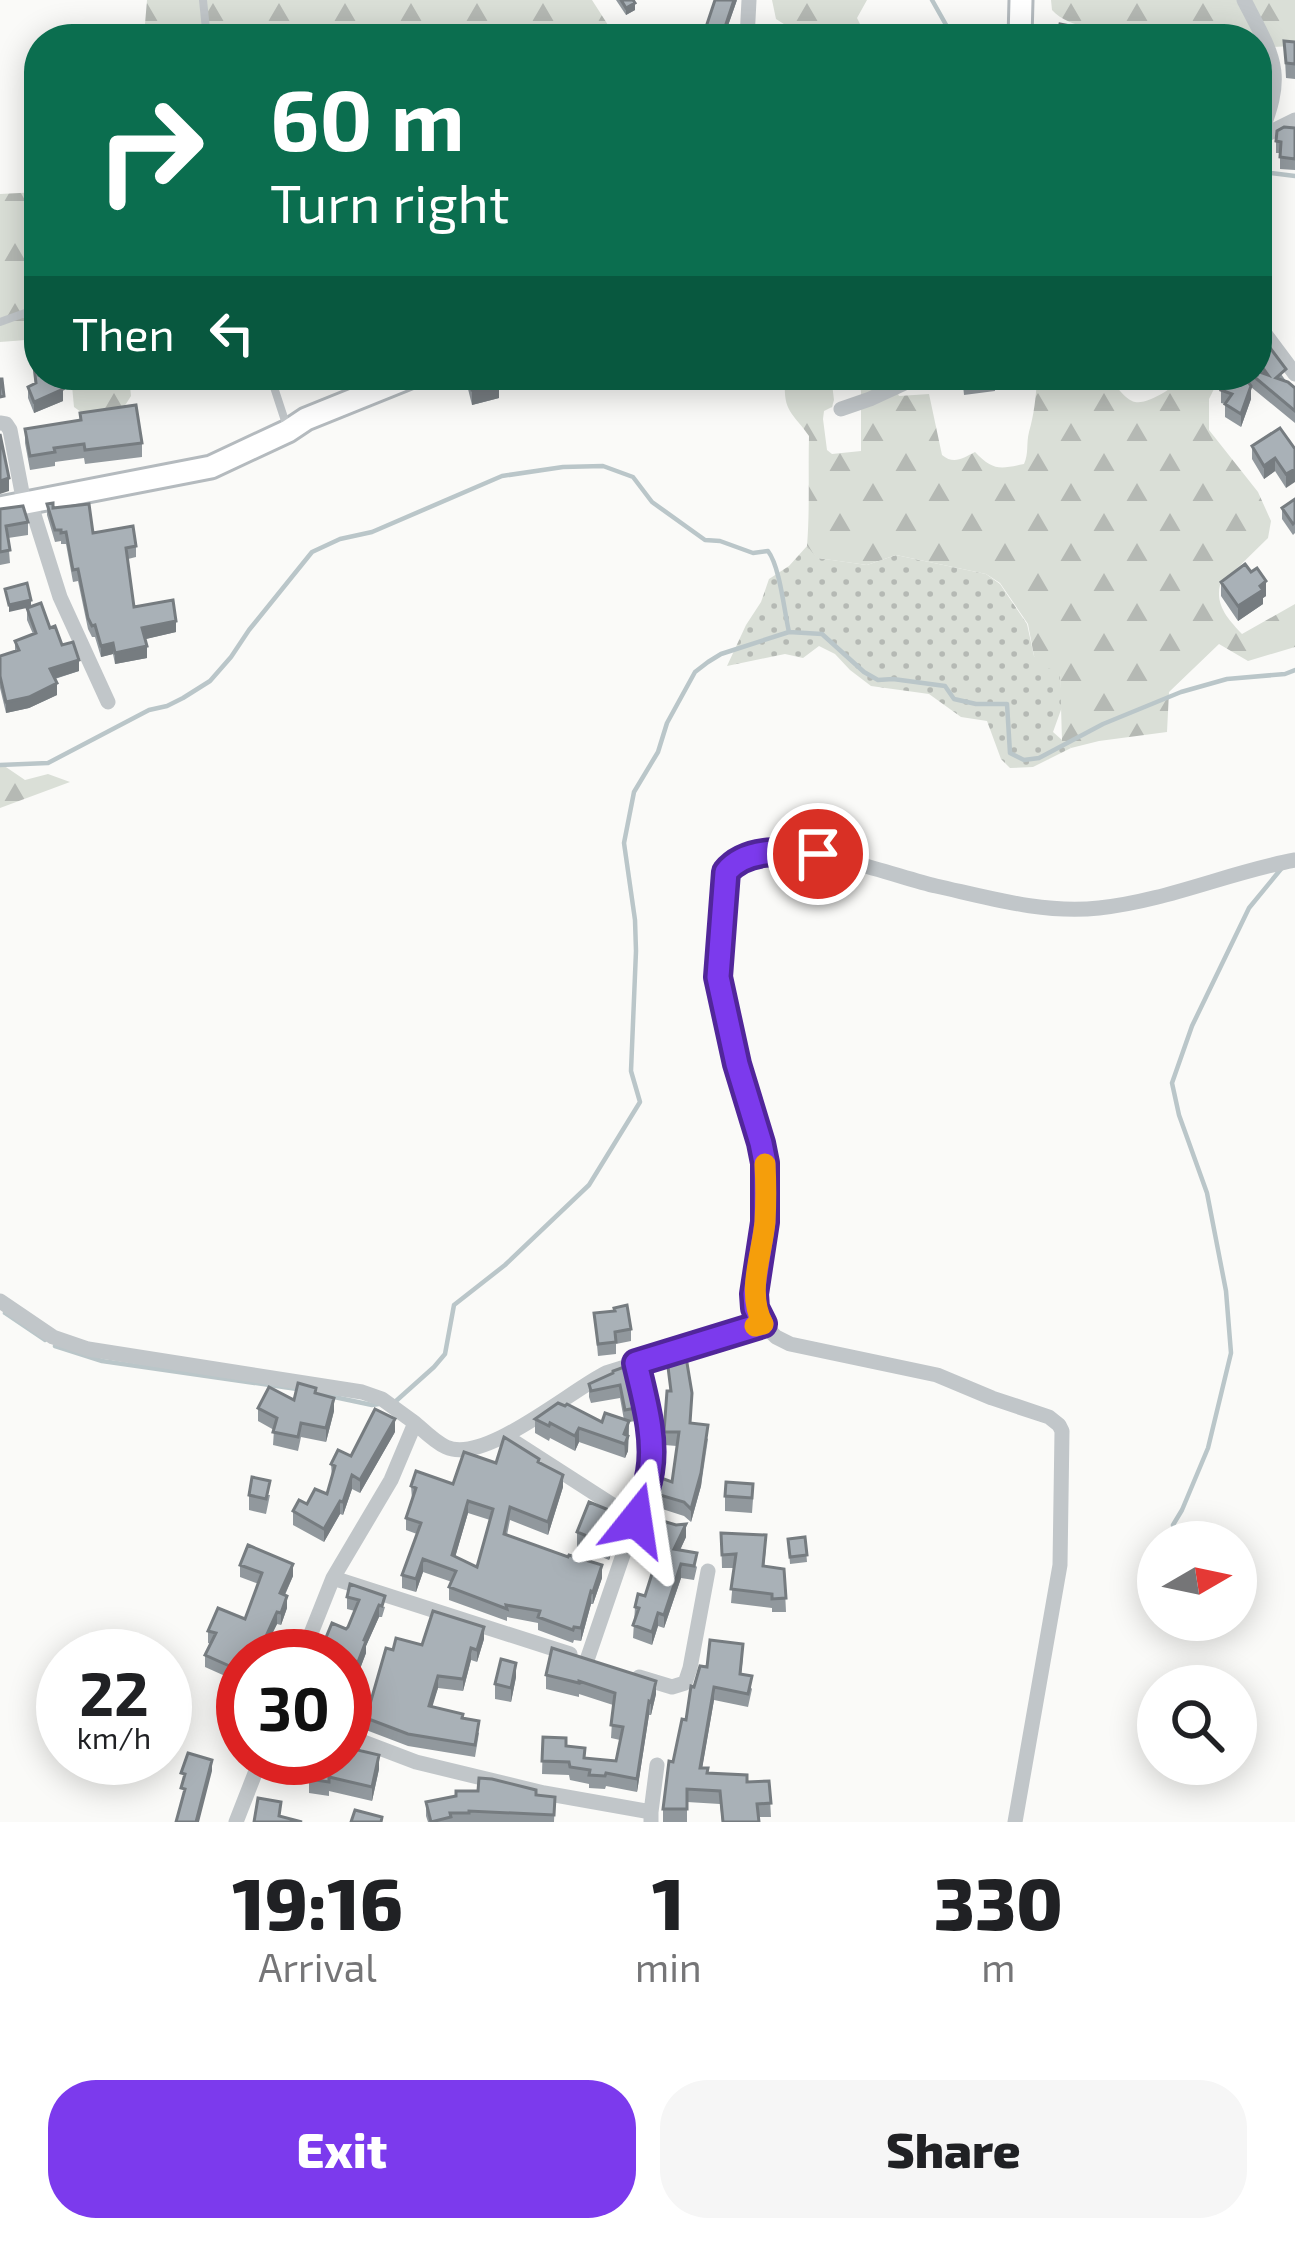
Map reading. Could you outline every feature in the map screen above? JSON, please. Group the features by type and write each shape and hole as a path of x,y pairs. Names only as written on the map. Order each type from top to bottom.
{"street":[{"path":"1272,58 1272,103"},
{"path":"1272,343 1295,374"},
{"path":"0,508 211,467 306,419 378,390"},
{"path":"841,409 890,390"},
{"path":"0,423 10,430 27,502 60,597 108,702"},
{"path":"1015,1822 1060,1565 1063,1431 1049,1417 937,1375 790,1344 763,1324 754,1294 765,1222 765,1163 718,977 726,872 734,862 780,852 818,854 1029,907 1076,910 1123,904 1289,861"},
{"path":"0,1300 53,1336 88,1349 343,1388 388,1403 450,1449 507,1437 586,1382 763,1324"},
{"path":"587,1660 650,1476 650,1431 636,1363"},
{"path":"313,1629 334,1578 391,1480 415,1424"},
{"path":"507,1437 637,1517 659,1520"},
{"path":"623,1672 672,1687 685,1683 708,1571"},
{"path":"334,1578 605,1666"},
{"path":"372,1745 416,1762 651,1817 657,1765"},
{"path":"236,1822 250,1785"}],"lane":[{"path":"274,390 289,431"}],"green space":[{"path":"147,0 592,0 607,24 145,24"},
{"path":"772,0 867,0 857,18 860,24 784,24 776,19"},
{"path":"1051,0 1295,0 1295,46 1272,47 1272,24 1079,24 1052,10"},
{"path":"24,193 24,340 0,342 0,194"},
{"path":"72,390 130,390 124,407 81,412 74,407"},
{"path":"833,390 832,407 824,411 823,419 827,450 832,454 861,451 861,390 896,390 899,396 929,394 942,455 955,460 975,452 987,463 1003,467 1024,464 1036,390 1120,390 1141,402 1167,390 1214,390 1209,430 1258,492 1271,521 1268,538 1220,585 1221,606 1242,634 1295,604 1295,647 1248,661 1219,644 1169,692 1167,732 1071,748 1062,741 1060,672 1044,667 1034,656 1028,624 1000,583 986,574 896,555 867,565 817,558 807,546 809,436 787,406 785,391"},
{"path":"807,546 818,558 867,565 896,555 986,574 1000,584 1027,624 1034,656 1060,671 1062,707 1053,732 1071,748 1033,767 1010,768 1001,759 987,721 961,717 929,694 871,686 819,646 803,658 785,654 727,666 769,579"},
{"path":"0,763 25,780 48,774 70,782 0,808"}],"building":[{"path":"715,0 734,0 726,24 707,24"},
{"path":"1284,41 1295,42 1295,64 1286,63"},
{"path":"1295,128 1295,159 1280,157 1277,131"},
{"path":"1272,350 1286,369 1276,378 1295,388 1295,411 1270,390"},
{"path":"29,390 61,390 34,402"},
{"path":"1221,390 1250,390 1241,414 1225,404 1232,394"},
{"path":"136,405 142,443 85,450 84,444 30,456 25,429 81,420 80,413"},
{"path":"1280,428 1295,449 1295,469 1286,474 1275,458 1264,466 1252,446"},
{"path":"0,434 9,478 0,481"},
{"path":"1295,499 1295,522 1293,524 1282,508"},
{"path":"53,503 53,508 89,504 93,533 133,526 136,546 126,548 134,607 173,600 176,621 142,628 147,646 115,653 113,643 101,646 88,618 78,569 73,570 66,532 55,530 47,504"},
{"path":"23,506 28,522 6,526 10,550 0,552 0,509"},
{"path":"1245,564 1251,572 1257,568 1266,581 1260,586 1263,590 1238,606 1221,582"},
{"path":"27,583 31,600 9,605 5,589"},
{"path":"41,603 50,628 55,626 62,645 73,642 79,660 50,669 57,683 6,702 0,656 19,650 15,641 36,633 27,608"},
{"path":"627,1305 631,1329 615,1332 616,1342 598,1344 594,1313"},
{"path":"686,1357 692,1393 690,1423 708,1425 691,1509 684,1502 653,1493 661,1478 672,1482 679,1432 664,1432 667,1391 671,1391 667,1359"},
{"path":"627,1366 636,1408 625,1410 620,1385 591,1391 589,1384"},
{"path":"298,1383 334,1398 326,1428 301,1423 298,1437 273,1432 277,1418 258,1408 269,1387 294,1400"},
{"path":"558,1403 602,1422 605,1413 629,1421 625,1444 579,1428 575,1436 535,1419"},
{"path":"375,1409 395,1419 360,1480 352,1475 343,1502 324,1529 293,1511 299,1500 307,1504 315,1489 327,1494 338,1450 351,1456"},
{"path":"504,1437 563,1475 548,1522 510,1507 504,1534 602,1565 581,1628 573,1630 538,1617 540,1611 506,1605 507,1609 449,1587 456,1571 423,1559 416,1579 402,1575 421,1523 406,1518 416,1471 453,1484 464,1452 496,1463","holes":["468,1501 493,1509 477,1567 452,1555"]},
{"path":"252,1477 270,1481 266,1499 249,1495"},
{"path":"726,1482 753,1484 752,1498 725,1496"},
{"path":"589,1502 621,1510 609,1545 577,1532"},
{"path":"646,1516 686,1524 674,1549 697,1553 694,1566 681,1564 664,1615 658,1613 652,1632 633,1625 638,1594 645,1596 657,1558 649,1556 654,1534 642,1529"},
{"path":"721,1533 766,1535 763,1566 784,1569 786,1598 731,1589 736,1554 722,1555"},
{"path":"805,1537 807,1555 790,1557 788,1539"},
{"path":"248,1545 293,1564 280,1593 287,1596 281,1613 277,1612 269,1629 208,1631 218,1608 245,1619 262,1573 240,1565"},
{"path":"350,1584 385,1596 369,1629 346,1629 359,1600 347,1597"},
{"path":"433,1611 484,1627 477,1650 471,1648 463,1679 438,1676 429,1706 479,1721 475,1745 408,1734 372,1720 372,1697 386,1648 393,1650 396,1638 422,1645"},
{"path":"216,1633 216,1660 205,1655"},
{"path":"710,1640 743,1644 740,1674 752,1676 748,1694 714,1687 700,1768 708,1768 707,1773 747,1775 747,1782 769,1781 771,1803 757,1804 759,1822 723,1822 720,1791 687,1789 687,1809 663,1809 669,1761 673,1762 682,1719 686,1720 691,1686 700,1666 707,1667"},
{"path":"552,1648 656,1681 637,1779 589,1775 590,1770 570,1767 569,1762 542,1761 543,1737 566,1738 566,1746 585,1748 584,1758 616,1761 623,1727 611,1725 615,1693 546,1675"},
{"path":"501,1659 516,1663 511,1688 495,1684"},
{"path":"372,1753 379,1755 372,1787 363,1785 372,1785"},
{"path":"192,1754 212,1760 196,1822 176,1822 185,1789 181,1788 192,1785"},
{"path":"479,1778 555,1797 554,1815 469,1811 431,1822 426,1802 456,1796 456,1791 478,1791"},
{"path":"258,1798 281,1802 279,1816 302,1822 254,1822"},
{"path":"355,1810 382,1817 381,1822 351,1822"}],"waterway":[{"path":"932,0 946,24"},
{"path":"1272,173 1295,176"},
{"path":"0,765 48,763 149,710 183,698 210,681 312,552 372,532 502,476 603,466 633,477 652,502 705,540 753,553 768,551 779,578 789,632"},
{"path":"396,1401 445,1354 454,1305 505,1265 589,1185 640,1102 631,1071 636,951 624,843 634,792 695,672 721,654 789,632 822,634 878,680 945,686 954,699 1007,704 1010,753 1024,760 1039,758 1103,724 1181,692 1227,679 1295,670"},
{"path":"1175,1521 1208,1448 1231,1353 1226,1291 1207,1193 1172,1083 1192,1026 1249,908 1281,869"},
{"path":"5,1313 45,1340"},
{"path":"55,1346 102,1361 297,1389"},
{"path":"320,1394 379,1404"}],"slow traffic":[{"path":"755,1326 763,1324 754,1294 765,1222 765,1164"}],"route":[{"path":"636,1520 652,1457 636,1363 763,1324 754,1294 765,1222 765,1163 718,977 726,872 734,862 761,854 818,854"}]}
